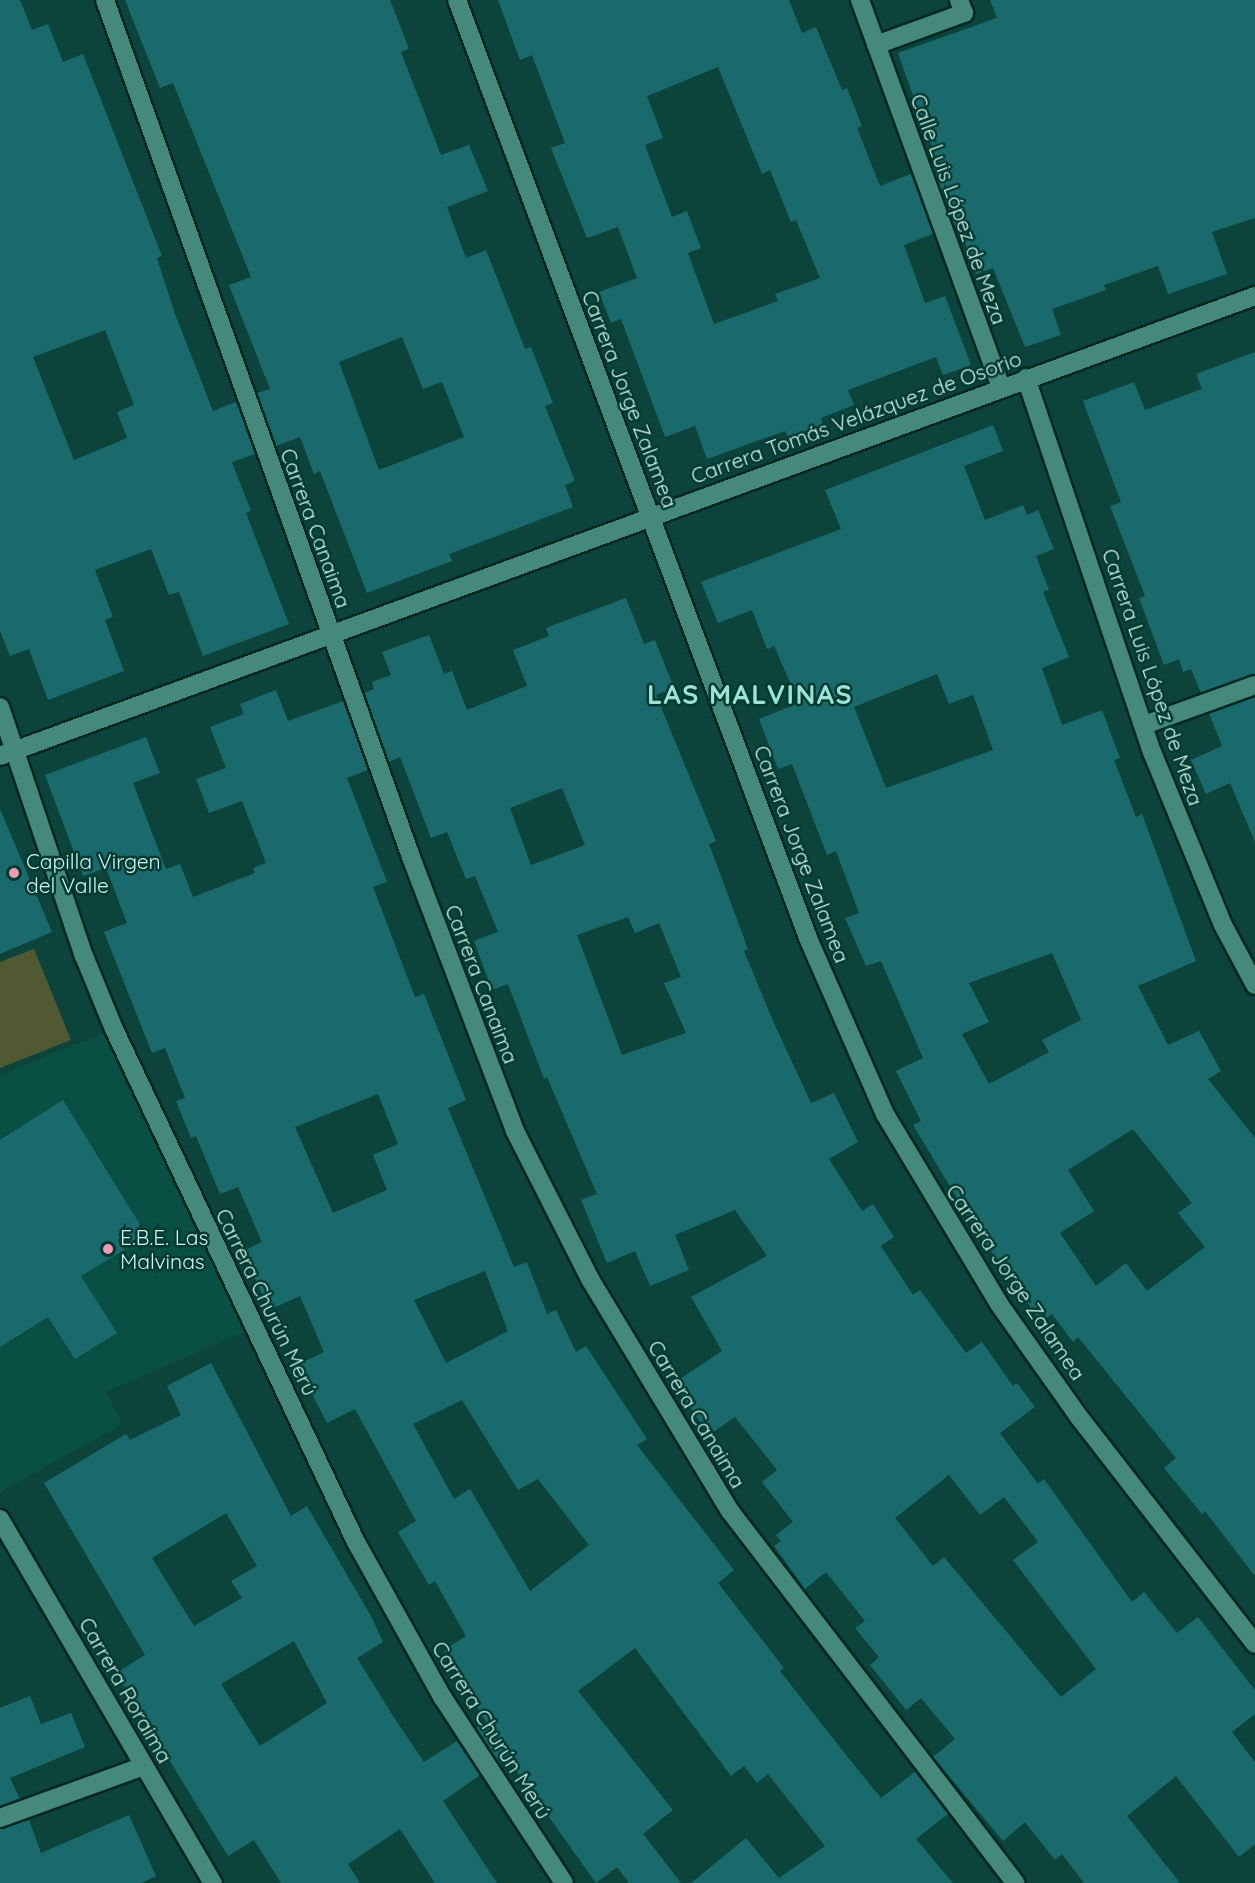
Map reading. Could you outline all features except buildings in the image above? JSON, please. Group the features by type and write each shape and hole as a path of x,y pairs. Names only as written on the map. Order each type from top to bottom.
{"street":[{"name":"Carrera Canaima","path":"105,0 331,635 494,1080 515,1131 590,1279 730,1511 1015,1883"},
{"name":"Carrera Jorge Zalamea","path":"457,0 808,938 885,1114 999,1304 1079,1418 1255,1644"},
{"name":"Calle Luis López de Meza","path":"860,0 1001,387"},
{"path":"876,45 964,13 959,0"},
{"name":"Carrera Tomás Velázquez de Osorio","path":"7,753 1001,387 1255,296"},
{"name":"Carrera Luis López de Meza","path":"1026,378 1144,725 1199,870 1255,985"},
{"path":"1144,725 1255,685"},
{"name":"Carrera Churún Merú","path":"0,707 7,753 114,1029 356,1542 443,1698 564,1883"},
{"name":"Carrera Roraima","path":"0,1519 213,1883"},
{"path":"0,1818 144,1766"}],"shaded area":[{"path":"34,949 71,1040 0,1068 0,962"},
{"name":"E.B.E. Las Malvinas","path":"114,1029 254,1328 106,1392 122,1424 0,1492 0,1075"}],"place":[{"name":"Capilla Virgen del Valle","path":"14,873"},
{"name":"E.B.E. Las Malvinas","path":"108,1249"}],"district":[{"name":"LAS MALVINAS","path":"750,695"}]}
